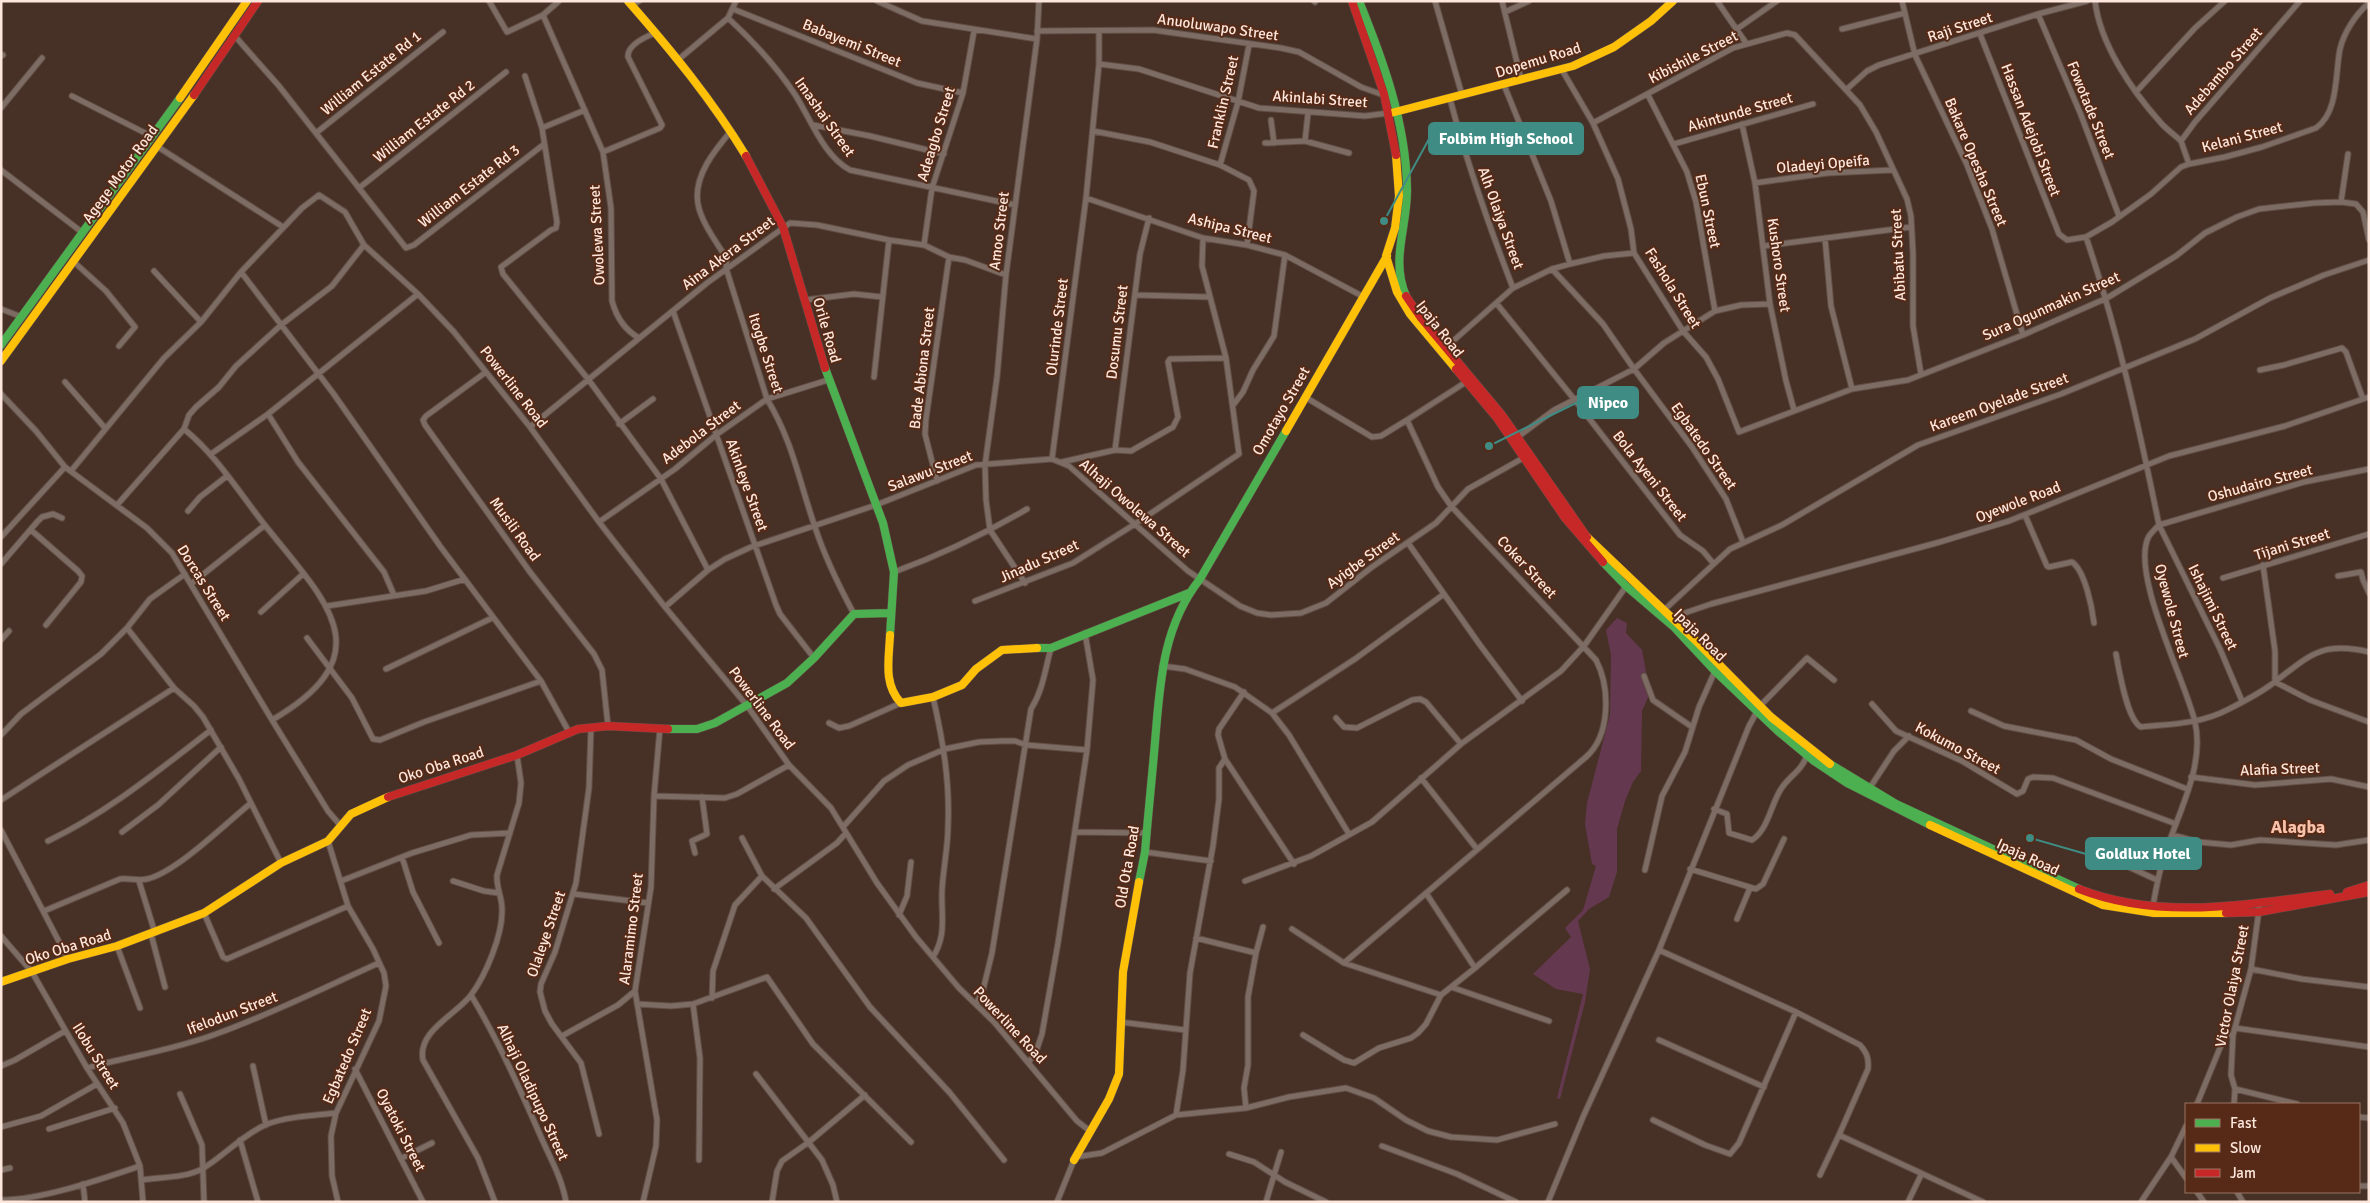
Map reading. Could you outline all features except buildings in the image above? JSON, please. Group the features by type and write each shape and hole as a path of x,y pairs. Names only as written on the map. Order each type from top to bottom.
{"main road":[{"name":"Agege Motor Road","path":"1,345 138,158 247,1"},
{"name":"Agege Motor Road","path":"1,361 158,147 258,1"},
{"name":"Ipaja Road","path":"1352,1 1387,96 1404,156 1407,190 1401,242 1396,257 1399,280 1406,297 1442,351 1494,406 1579,537 1665,616 1807,755 1867,794 1912,818 2103,905 2154,913 2259,912 2369,892"},
{"name":"Ipaja Road","path":"1359,1 1376,46 1387,96"},
{"name":"Dopemu Road","path":"1392,112 1562,70 1614,47 1651,21 1673,1"},
{"name":"Orile Road","path":"633,3 655,33 679,60 731,131 759,178 783,227 828,380 883,523 894,572 890,613 888,677 890,687 901,703"},
{"name":"Ipaja Road","path":"1392,112 1400,201 1393,241 1386,256 1400,299 1466,382 1515,439"},
{"path":"138,158 146,163"},
{"path":"104,204 111,210"},
{"path":"1386,256 1396,257"},
{"name":"Omotayo Street","path":"1200,579 1386,256"},
{"name":"Old Ota Road","path":"1075,1159 1109,1100 1119,1074 1123,972 1145,852 1162,666 1172,631 1189,592 1200,579"},
{"path":"901,703 933,697 962,685 976,669 1002,650 1014,648 1051,648 1189,592"},
{"path":"854,614 890,613"},
{"name":"Oko Oba Road","path":"1,982 68,959 116,946 204,913 281,863 328,841 340,825 352,814 376,801 517,754 570,732 608,726 697,729 715,723 748,707 788,683 814,658 854,614"},
{"name":"Ipaja Road","path":"1665,616 1715,670 1837,773 1966,837 2080,888 2126,903 2153,906 2212,907 2347,892 2369,885"}],"street":[{"path":"489,1 507,32 543,15 558,1"},
{"path":"679,60 728,18 736,1"},
{"path":"877,1 922,21 974,31 1037,39"},
{"name":"Amoo Street","path":"990,530 986,500 985,465 997,377 1006,275 1037,39 1039,1"},
{"path":"1435,1 1462,95"},
{"path":"1502,1 1521,79"},
{"path":"1505,12 1529,1"},
{"path":"1717,1 1746,44"},
{"path":"1737,29 1777,1"},
{"name":"Bakare Opesha Street","path":"1902,1 1915,55 1980,197 1992,229 2023,335"},
{"name":"Raji Street","path":"1847,89 1867,71 1879,65 2038,14 2087,1"},
{"path":"2095,1 2099,25 2104,37 2136,92 2161,124 2182,141 2189,164"},
{"path":"2136,92 2195,28 2225,1"},
{"name":"Adebambo Street","path":"2182,141 2194,122 2300,1"},
{"name":"Kelani Street","path":"2086,237 2112,222 2189,164 2262,147 2316,128 2322,124 2332,105 2344,39 2348,30 2369,3"},
{"name":"Babayemi Street","path":"733,9 917,83 963,93"},
{"path":"1842,29 1905,13"},
{"name":"Fowotade Street","path":"2038,14 2081,115 2119,216"},
{"name":"Owolewa Street","path":"543,15 603,152 611,208 612,301 615,313 631,333 639,338"},
{"name":"Imashai Street","path":"728,18 757,45 773,65 838,162 850,170 1015,204"},
{"name":"Anuoluwapo Street","path":"1037,31 1153,30 1298,52 1361,87 1387,96"},
{"name":"Adeagbo Street","path":"924,245 932,188 963,93 974,31"},
{"name":"Olurinde Street","path":"1052,459 1086,198 1099,64 1099,31"},
{"name":"William Estate Rd 1","path":"316,133 442,32"},
{"path":"603,152 660,128 662,124 628,57 629,50 643,38 655,33"},
{"name":"Kibishile Street","path":"1593,123 1733,48 1787,33 1795,35 1847,89"},
{"name":"Hassan Adejobi Street","path":"1980,34 2059,234 2067,240 2086,237"},
{"path":"234,35 279,86 358,188"},
{"name":"Franklin Street","path":"1220,165 1238,102 1249,45"},
{"path":"1,108 42,58"},
{"name":"Akinlabi Street","path":"1099,64 1139,69 1250,106 1308,113 1365,116 1392,112"},
{"name":"Fashola Street","path":"1562,70 1593,123 1618,178 1634,253 1683,331 1706,357 1718,379 1739,432"},
{"name":"William Estate Rd 2","path":"358,188 506,72"},
{"path":"525,76 542,128 543,144 556,207 556,228 502,268 505,278 588,378 619,424 661,479 708,570"},
{"path":"1504,85 1551,201 1570,264"},
{"name":"Abibatu Street","path":"1847,89 1869,119 1907,199 1911,227 1913,326 1921,374"},
{"name":"Ebun Street","path":"1648,94 1687,172 1696,202 1714,311"},
{"path":"72,96 153,137"},
{"name":"Alh Olaiya Street","path":"1450,99 1465,154 1494,240 1513,288"},
{"name":"Akintunde Street","path":"1674,144 1813,104"},
{"path":"542,128 585,110"},
{"path":"1305,141 1308,113"},
{"path":"1271,120 1274,143"},
{"name":"Kushoro Street","path":"1742,124 1756,183 1770,304 1794,410"},
{"path":"813,125 870,136 944,154"},
{"name":"Itogbe Street","path":"731,131 713,152 705,168 698,194 701,213 727,259 726,268 767,399 777,415 795,459 815,527 839,586 854,614"},
{"path":"1093,131 1150,142 1220,165 1249,180 1253,185 1254,191 1247,245"},
{"path":"1265,143 1305,141 1349,153"},
{"name":"William Estate Rd 3","path":"358,188 406,248 410,248 543,144"},
{"path":"71,471 164,358 201,322 241,272 283,227 158,147"},
{"path":"2341,202 2348,154"},
{"path":"1,170 83,233"},
{"name":"Oladeyi Opeifa","path":"1756,183 1828,173 1893,170"},
{"name":"Powerline Road","path":"283,227 302,208 320,195 345,212 364,245 418,294 454,332 530,427 598,522 748,707 789,764 831,808 899,915 933,958 1029,1062 1063,1105 1090,1132"},
{"name":"Ashipa Street","path":"1086,198 1203,238 1247,245 1285,255 1362,296"},
{"name":"Sura Ogunmakin Street","path":"1739,432 1852,389 1908,380 2023,335 2106,298 2176,256 2205,233 2238,216 2259,209 2314,203 2341,202 2356,204 2363,212 2369,240"},
{"name":"Dosumu Street","path":"1115,450 1140,254 1149,218"},
{"name":"Aina Akera Street","path":"530,427 588,378 726,268 790,223 817,225 889,240 924,245 949,257 965,260 1006,275"},
{"path":"1764,246 1911,227"},
{"path":"2086,237 2106,298 2125,368 2159,525"},
{"name":"Jinadu Street","path":"975,601 1073,563 1236,457 1240,449 1234,404 1226,358 1202,266 1203,238"},
{"path":"1825,238 1831,306 1852,389"},
{"path":"874,377 889,240"},
{"path":"117,505 184,429 188,415 196,406 219,387 236,366 281,325 332,286 364,245"},
{"path":"1442,351 1513,288 1552,269 1604,256 1634,253"},
{"path":"1234,404 1243,392 1253,370 1274,336 1285,255"},
{"name":"Bade Abiona Street","path":"937,481 925,434 949,257"},
{"name":"Kareem Oyelade Street","path":"1665,616 1725,552 1782,525 1918,445 2061,394 2125,368 2195,339 2270,298 2324,275 2369,260"},
{"path":"74,262 106,292 135,327 119,346"},
{"name":"Egbatedo Street","path":"1552,269 1603,324 1692,447 1726,499 1743,542"},
{"path":"154,271 201,322"},
{"path":"241,272 318,372 492,618 541,681 570,732"},
{"path":"211,454 268,414 318,372 418,294"},
{"path":"805,300 854,294 882,297"},
{"path":"1134,295 1210,297"},
{"name":"Bola Ayeni Street","path":"1496,304 1574,399 1680,535 1703,551 1713,564"},
{"path":"1515,439 1554,410 1634,369 1664,343 1714,311 1741,305 1770,304"},
{"path":"1,309 22,317"},
{"name":"Akinleye Street","path":"673,311 780,614 814,658"},
{"path":"2260,370 2342,348 2346,352 2366,398"},
{"path":"1062,462 1115,450 1131,451 1173,428 1178,417 1168,362 1170,359 1226,358"},
{"name":"Musili Road","path":"486,372 423,420 488,514 594,654 602,670 608,726"},
{"name":"Adebola Street","path":"598,522 661,479 716,435 767,399 828,380"},
{"path":"65,382 105,428"},
{"path":"1305,398 1372,437 1381,436 1466,382"},
{"name":"Dorcas Street","path":"1,394 36,431 65,467 117,505 160,540 185,574 328,811 340,825"},
{"name":"Oyewole Road","path":"1665,616 1940,542 2025,515 2147,464 2189,450 2285,426 2366,398"},
{"path":"619,424 653,399"},
{"path":"268,414 298,462 384,572 394,595"},
{"name":"Coker Street","path":"1344,963 1595,749 1600,738 1604,715 1604,681 1596,660 1451,506 1438,488 1407,420"},
{"path":"184,429 211,454 327,606 336,633 331,668 309,695 272,720"},
{"name":"Ayigbe Street","path":"1200,579 1240,606 1257,613 1272,615 1301,613 1326,603 1372,567 1436,523 1468,489 1526,456"},
{"name":"Alhaji Owolewa Street","path":"1052,459 1062,462 1135,524 1166,554 1200,579"},
{"name":"Salawu Street","path":"665,607 708,570 725,559 755,546 876,505 976,465 1052,459"},
{"path":"1,537 65,467"},
{"name":"Oshudairo Street","path":"2159,525 2304,482 2369,469"},
{"path":"188,511 200,497 227,476"},
{"path":"894,572 928,559 962,541 990,530 1027,509"},
{"path":"1,564 42,517 53,514 62,518"},
{"path":"2025,515 2049,568 2072,562 2080,569 2090,601 2094,623"},
{"path":"191,584 265,525"},
{"name":"Ishajimi Street","path":"2159,525 2220,648 2242,701"},
{"name":"Oyewole Street","path":"2153,906 2157,880 2188,790 2197,748 2195,722 2167,646 2145,571 2149,537 2159,525"},
{"path":"31,530 82,576 81,582 46,625"},
{"path":"990,530 1025,583"},
{"name":"Tijani Street","path":"2224,578 2369,534"},
{"path":"1408,543 1522,701"},
{"path":"2263,565 2275,651 2276,682"},
{"path":"2338,576 2361,572 2369,593"},
{"path":"1,735 21,714 101,654 127,628 150,599 185,574"},
{"path":"261,612 303,574"},
{"path":"327,606 426,591 465,579"},
{"path":"1244,881 1294,864 1372,822 1461,744 1561,671 1584,646 1628,584"},
{"path":"1272,713 1355,658 1444,594"},
{"path":"386,669 492,618"},
{"path":"127,628 174,688 194,706 211,730 281,863"},
{"path":"1,640 9,632"},
{"path":"1029,1062 1042,1034 1087,750 1092,680 1085,633"},
{"path":"307,638 352,698 373,739 380,740 424,722 541,681"},
{"path":"976,1004 986,983 992,953 1031,709 1039,697 1044,682 1051,648"},
{"path":"2116,654 2122,686 2138,726 2141,727 2195,722 2226,710 2276,682 2302,660 2319,652 2332,649 2369,652"},
{"path":"1548,1202 1583,1117 1659,950 1714,809 1758,708 1807,658 1834,680"},
{"path":"1162,666 1185,669 1244,692 1272,713 1289,736 1349,834"},
{"path":"1645,870 1662,796 1685,752 1692,727 1715,670"},
{"path":"1644,676 1653,700 1692,727"},
{"path":"2276,682 2310,700 2369,722"},
{"path":"1,800 174,688"},
{"path":"1244,692 1218,735 1225,760 1294,864"},
{"path":"933,697 945,749 948,828 942,886 944,922 941,942 933,958"},
{"path":"1336,718 1344,727 1357,728 1412,700 1420,700 1426,702 1461,744"},
{"path":"829,723 839,728 849,726 901,703"},
{"name":"Kokumo Street","path":"1872,704 1896,730 1962,761 2017,794 2023,791 2028,779 2033,777 2053,778 2176,824"},
{"path":"1971,711 2004,726 2076,740 2111,759 2188,790"},
{"name":"Olaleye Street","path":"591,728 589,788 574,894 541,984 541,998 544,1010 581,1063 599,1134"},
{"name":"Alaramimo Street","path":"643,1202 656,1146 657,1120 635,991 651,887 654,796 660,728"},
{"path":"48,841 80,826 211,730"},
{"path":"1869,789 1894,751 1908,736"},
{"path":"843,827 884,781 908,765 945,749 978,742 1015,741 1026,745 1087,750"},
{"path":"122,832 158,805 221,747"},
{"path":"495,1202 478,1158 423,1060 421,1053 422,1045 428,1037 471,995 498,938 503,912 496,884 519,803 521,783 517,754"},
{"path":"1714,809 1727,814 1729,833 1752,840 1763,827 1780,789 1800,770 1807,755"},
{"path":"1176,1115 1183,1070 1187,997 1211,861 1219,799 1219,768 1225,760"},
{"path":"654,796 725,798 737,794 789,764"},
{"name":"Alafia Street","path":"2191,777 2247,785 2331,780 2369,787"},
{"path":"1421,778 1477,849"},
{"path":"695,853 692,841 707,834 702,797"},
{"path":"44,911 120,880 131,878 139,881 155,876 191,854 251,803"},
{"path":"1,830 68,959"},
{"path":"1075,832 1147,833"},
{"path":"340,881 402,857 471,835 510,833"},
{"path":"774,889 837,843 846,834"},
{"path":"2172,835 2199,842 2231,845 2260,840 2336,845 2369,840"},
{"path":"742,838 762,876 806,918 870,1007 950,1093 1004,1160"},
{"path":"1690,869 1756,889 1763,884 1784,839"},
{"name":"Egbatedo Street","path":"328,841 348,906 379,962 384,973 386,986 380,1014 336,1113 331,1136 330,1154 338,1202"},
{"path":"2090,849 2157,880"},
{"path":"1145,852 1211,861"},
{"path":"402,857 415,898 439,943"},
{"path":"899,915 907,896 911,862"},
{"path":"712,998 713,970 735,905 762,876"},
{"path":"139,881 165,988"},
{"path":"453,881 484,891 499,893"},
{"path":"1737,919 1750,888"},
{"path":"1303,1035 1344,1060 1354,1063 1378,1048 1411,1038 1426,1024 1441,995 1567,890"},
{"path":"1426,893 1475,968"},
{"path":"574,894 648,903"},
{"name":"Victor Olaiya Street","path":"2234,1103 2235,1089 2232,1075 2233,1035 2251,969 2260,902"},
{"path":"204,913 223,957 227,959 348,906"},
{"path":"1246,1108 1244,1088 1248,1065 1247,1015 1256,953 1264,926"},
{"path":"1292,928 1344,963 1441,995"},
{"name":"Ilobu Street","path":"1,936 32,972 87,1068 115,1108 133,1144 140,1166 142,1202"},
{"path":"1196,938 1256,953"},
{"path":"116,946 140,1008"},
{"path":"1659,950 1796,1012 1860,1045 1866,1052 1869,1060 1868,1068 1820,1174"},
{"name":"Ifelodun Street","path":"87,1068 162,1051 215,1035 379,962"},
{"path":"2251,969 2369,987"},
{"path":"637,1004 671,1006 693,1004 767,977 813,1044 911,1142"},
{"path":"1451,987 1549,1021"},
{"path":"562,1036 618,1004 635,991"},
{"name":"Alhaji Oladipupo Street","path":"471,995 534,1119 561,1182 566,1202"},
{"path":"693,1004 700,1058 699,1160"},
{"path":"1653,1120 1730,1154 1739,1144 1796,1012"},
{"path":"1120,1022 1185,1030"},
{"path":"2234,1028 2369,1047"},
{"path":"1,1066 16,1060 65,1031"},
{"path":"2197,1103 2224,1038 2233,1035"},
{"path":"1659,1040 1764,1087"},
{"path":"253,1066 266,1125"},
{"name":"Oyatoki Street","path":"355,1070 423,1202"},
{"path":"756,1074 825,1165 837,1202"},
{"path":"1,1127 40,1116 97,1084"},
{"path":"1075,1159 1102,1153 1176,1115 1246,1108 1288,1098 1346,1088 1374,1098 1406,1120 1428,1131 1451,1137 1497,1140 1555,1124"},
{"path":"2235,1089 2293,1103"},
{"path":"180,1094 200,1139 203,1155 201,1169 204,1202"},
{"path":"772,1202 780,1163 809,1142 865,1095"},
{"path":"50,1129 115,1108"},
{"path":"142,1180 183,1175 201,1169 240,1140 266,1125 295,1117 336,1113"},
{"path":"2143,1201 2171,1157 2185,1128"},
{"path":"1839,1135 1983,1202"},
{"path":"240,1140 258,1202"},
{"path":"402,1158 432,1143"},
{"path":"1382,1146 1457,1174 1516,1202"},
{"path":"1266,1202 1276,1176 1281,1152"},
{"path":"1229,1154 1254,1162 1276,1176 1326,1202"},
{"path":"2171,1157 2185,1177"},
{"name":"Old Ota Road","path":"1057,1202 1075,1159"},
{"path":"1,1200 22,1200 83,1184 140,1166"},
{"path":"1,1170 10,1168"},
{"path":"1908,1202 1921,1174"},
{"path":"83,1184 85,1202"}],"shaded area":[{"path":"1617,618 1627,623 1626,633 1642,650 1650,693 1642,711 1641,771 1633,782 1625,801 1617,829 1617,872 1609,897 1589,909 1578,921 1590,969 1585,1002 1560,1099 1557,1098 1583,994 1556,989 1533,974 1571,937 1565,928 1583,910 1596,866 1592,864 1585,824 1587,803 1610,715 1611,655 1606,630"}],"traffic: fast":[{"path":"1359,1 1392,92 1406,164 1407,202 1400,256 1401,282 1406,296"},
{"path":"1,345 180,98"},
{"path":"825,368 883,523 894,572 890,635"},
{"path":"1139,882 1145,852 1161,678 1170,636 1187,597 1200,579 1286,431"},
{"path":"1603,562 1626,586 1674,627 1715,671 1779,732 1814,761 1847,783 1930,825"},
{"path":"1037,648 1051,648 1189,593"},
{"path":"668,729 697,729 715,723 787,683 814,658 854,614 890,613"},
{"path":"1830,764 1896,804 2079,889"}],"traffic: slow":[{"path":"180,98 247,1"},
{"path":"628,1 690,76 746,156"},
{"path":"1391,113 1573,66 1614,47 1651,21 1673,1"},
{"path":"1,361 194,95"},
{"path":"1396,155 1399,196 1395,228 1386,256 1397,292 1410,314 1456,369"},
{"path":"1286,431 1387,256"},
{"path":"1587,537 1693,638 1771,717 1830,764"},
{"path":"890,635 889,679 895,696 901,703 933,697 962,685 976,669 1002,650 1037,648"},
{"path":"1,982 68,959 117,946 204,913 281,863 328,841 351,814 388,797"},
{"path":"1930,825 2103,905 2154,913 2226,913"},
{"path":"1074,1160 1109,1099 1119,1074 1123,972 1139,882"}],"traffic: jam":[{"path":"194,95 258,1"},
{"path":"1352,1 1384,94 1396,155"},
{"path":"746,156 783,227 825,368"},
{"path":"1406,296 1421,318 1502,415 1587,537"},
{"path":"1456,369 1497,418 1565,518 1603,562"},
{"path":"388,797 517,755 578,729 608,726 668,729"},
{"path":"2347,892 2369,885"},
{"path":"2079,889 2110,899 2141,905 2172,907 2235,905 2330,894"},
{"path":"2226,913 2259,912 2369,892"}],"place":[{"name":"Folbim High School","path":"1384,221"},
{"name":"Nipco","path":"1489,446"},
{"name":"Goldlux Hotel","path":"2030,838"}],"district":[{"name":"Alagba","path":"2298,827"}]}
